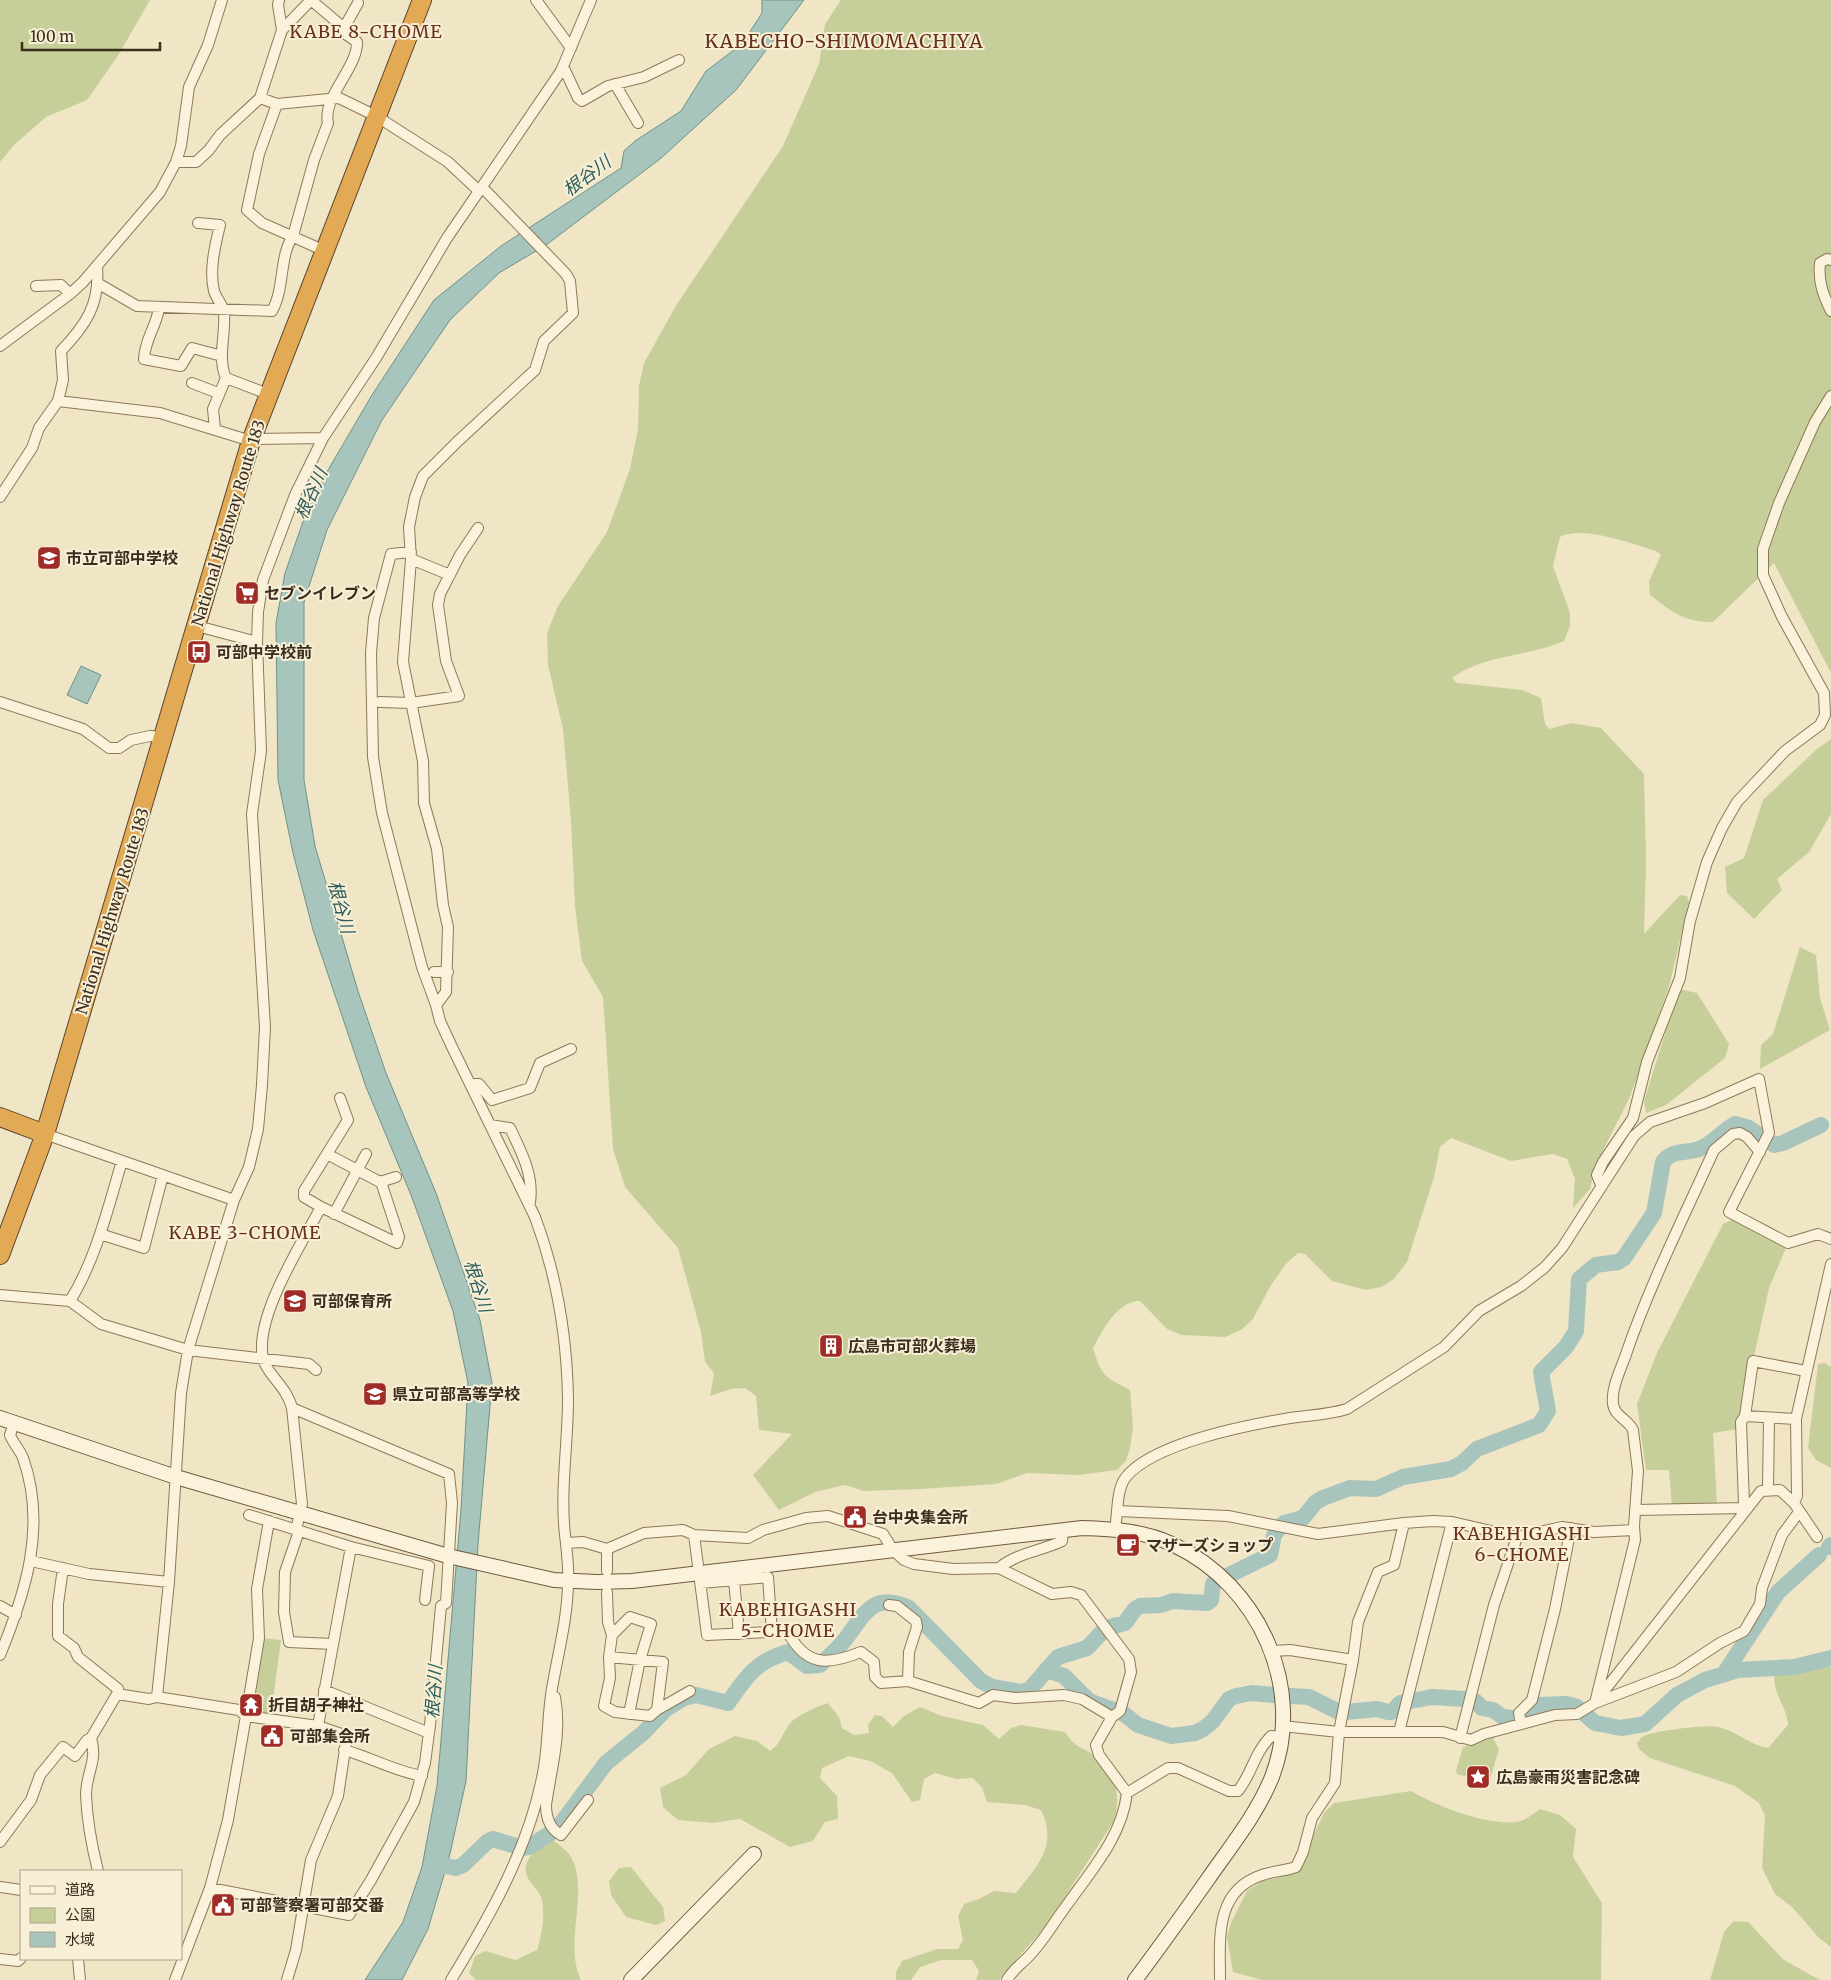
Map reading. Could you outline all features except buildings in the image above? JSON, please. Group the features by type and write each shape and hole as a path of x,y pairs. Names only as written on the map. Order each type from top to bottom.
{"highway":[{"name":"National Highway Route 183","path":"0,1252 45,1134 251,440 422,0"},
{"path":"0,1117 45,1134"}],"street":[{"path":"0,346 70,294 97,267 141,212 160,192 176,162 181,146 189,87 208,45 222,0"},
{"path":"279,0 282,30"},
{"path":"536,0 571,48"},
{"path":"157,1697 169,1582 181,1393 188,1350 234,1200 248,1167 258,1129 265,1027 256,852 252,823 261,751 256,642 263,580 295,495 323,438 376,358 447,238 563,66 591,0"},
{"path":"176,162 196,162 209,150 220,135 260,98 282,30 308,1 344,28 358,4"},
{"path":"99,284 137,306 272,311 281,287 289,242 293,236 314,160 328,123 327,118 333,98 356,52 357,42 344,33"},
{"path":"563,66 578,98 582,101 615,84 644,77 679,60"},
{"path":"615,84 638,123"},
{"path":"260,98 277,104 339,98 376,116 448,162 481,189 503,208 566,274 570,281 572,313 544,340 535,370 423,476 415,498 409,527 411,556 403,662 423,761 424,803 437,849 443,905 448,927 446,992 436,1005"},
{"path":"277,104 259,154 247,210 262,223 325,251"},
{"path":"198,223 220,225 213,253 213,277 214,292 224,310 222,370 226,378 268,394"},
{"path":"1831,260 1827,259 1820,263 1818,276 1831,311"},
{"path":"0,497 32,448 40,428 58,401 63,380 61,351 87,321 99,284 97,267"},
{"path":"36,286 62,285 70,294"},
{"path":"159,308 157,320 144,345 144,360 181,366 192,348 222,356"},
{"path":"215,428 213,409 218,393 226,378"},
{"path":"192,383 218,393"},
{"path":"1601,1185 1597,1175 1603,1162 1633,1118 1647,1062 1680,978 1690,921 1712,848 1737,802 1785,751 1820,725 1825,715 1824,692 1782,617 1763,575 1763,549 1779,503 1814,422 1831,396"},
{"path":"58,401 160,413 251,440 323,438"},
{"path":"380,702 411,703 459,696 446,661 438,605 440,594 460,555 478,528"},
{"path":"450,575 411,556 390,554 374,618 372,653 373,757 382,813 422,967 440,1021 530,1205 546,1246 566,1338 568,1400 564,1495 566,1544 561,1581 562,1635 553,1683 543,1775 518,1854 484,1926 451,1980"},
{"path":"197,626 256,642"},
{"path":"0,702 83,729 109,748 118,748 131,740 150,736 163,738"},
{"path":"434,972 448,972"},
{"path":"470,1084 480,1084 492,1100 530,1088 540,1063 571,1049"},
{"path":"1116,1529 1118,1498 1124,1478 1140,1465 1163,1452 1192,1441 1240,1428 1291,1418 1334,1413 1365,1399 1444,1347 1479,1311 1521,1286 1545,1267 1562,1248 1634,1136 1650,1122 1705,1103 1759,1078 1769,1133 1728,1212 1788,1243 1818,1234 1831,1239"},
{"path":"327,1154 381,1182 399,1236 397,1243 321,1208 304,1197 304,1191 348,1120 340,1098"},
{"path":"490,1124 510,1128 522,1152 526,1161 531,1195 530,1205"},
{"path":"1595,1703 1635,1540 1638,1471 1633,1430 1631,1424 1617,1414 1613,1396 1640,1311 1714,1150 1733,1134 1740,1133 1764,1144"},
{"path":"45,1134 234,1200"},
{"path":"334,1214 366,1154"},
{"path":"70,1301 80,1284 100,1234 122,1161"},
{"path":"100,1234 144,1248 163,1175"},
{"path":"381,1182 396,1177"},
{"path":"321,1208 279,1286 268,1311 262,1350 264,1362 289,1395 302,1504 298,1530 285,1572 284,1612 289,1642 333,1644"},
{"path":"1008,1980 1011,1972 1030,1956 1106,1850 1117,1830 1127,1793 1168,1768 1178,1768 1229,1791 1238,1791 1244,1783 1259,1748 1271,1736 1282,1731 1443,1732 1471,1740 1520,1720 1581,1711 1595,1703 1676,1672 1720,1643 1744,1631 1760,1604 1762,1588 1782,1535 1797,1507 1796,1419 1831,1264"},
{"path":"0,1295 70,1301 101,1324 188,1350 309,1364 316,1370"},
{"path":"1746,1508 1744,1504 1741,1422 1745,1416 1753,1361 1806,1371"},
{"path":"210,1888 349,1915 411,1810 422,1776 429,1733 441,1606 446,1603 452,1557 452,1503 449,1474 292,1408"},
{"path":"1745,1416 1796,1419"},
{"path":"0,1418 176,1477 301,1515 452,1557 561,1581 632,1581 700,1578 893,1550 1063,1530 1116,1529 1151,1536 1174,1545 1199,1559 1217,1573 1244,1600 1262,1629 1272,1651 1279,1677 1282,1731 1272,1776 1247,1823 1135,1980"},
{"path":"1768,1489 1769,1418"},
{"path":"0,1655 16,1615 34,1540 31,1484 23,1456 10,1435 14,1423"},
{"path":"1595,1703 1761,1491 1768,1489 1780,1490 1797,1507 1817,1537"},
{"path":"1635,1510 1746,1508"},
{"path":"1118,1511 1228,1516 1329,1534 1404,1522 1452,1522 1517,1537 1571,1528 1594,1532 1634,1530"},
{"path":"249,1515 351,1547 429,1566 425,1600"},
{"path":"566,1544 583,1542 607,1549 644,1533 683,1530 694,1535 748,1538 763,1530 806,1518 828,1516 883,1534 893,1550 904,1560 914,1564 953,1569 999,1568 1052,1594 1070,1592 1081,1595 1105,1629 1130,1659 1132,1665 1116,1714 1096,1745 1099,1755 1127,1793"},
{"path":"183,1955 210,1888 228,1820 258,1638 257,1589 269,1521"},
{"path":"1220,1980 1218,1951 1226,1906 1233,1892 1244,1883 1263,1875 1296,1867 1303,1852 1312,1818 1335,1783 1339,1732 1354,1660 1358,1622 1378,1572 1394,1566 1404,1522"},
{"path":"1399,1732 1452,1522"},
{"path":"1520,1720 1532,1700 1555,1609 1571,1528"},
{"path":"999,1568 1009,1560 1048,1548 1062,1540 1063,1530"},
{"path":"694,1535 707,1636 786,1631 796,1647 807,1658 839,1661 861,1652 874,1662 875,1677 881,1683 908,1681 979,1702 992,1695 1015,1698 1064,1695 1082,1699 1116,1714"},
{"path":"1460,1738 1494,1606 1517,1537"},
{"path":"318,1726 351,1547"},
{"path":"607,1549 607,1571"},
{"path":"30,1562 88,1574 169,1582"},
{"path":"0,1842 31,1800 40,1775 63,1747 75,1756 86,1740 91,1738 119,1694 118,1689 78,1657 74,1648 58,1636 58,1604 63,1568"},
{"path":"700,1578 734,1580 768,1577 772,1632"},
{"path":"734,1580 739,1634"},
{"path":"607,1592 608,1622 612,1634 609,1657 610,1678 604,1706 615,1712 650,1716 690,1691"},
{"path":"889,1605 897,1606 916,1621 917,1628 909,1652 908,1681"},
{"path":"0,1606 16,1615"},
{"path":"612,1634 630,1617 651,1624 640,1660 629,1714"},
{"path":"1272,1651 1290,1650 1354,1660"},
{"path":"609,1657 663,1662 657,1710"},
{"path":"553,1683 558,1713 558,1737 546,1805 546,1815 555,1830 561,1835 588,1800"},
{"path":"324,1690 429,1733"},
{"path":"119,1694 149,1700 157,1697 239,1710 246,1716 318,1726 347,1736 338,1796 311,1860 296,1950 287,1980"},
{"path":"91,1738 95,1756 86,1794 92,1846 98,1870"},
{"path":"344,1750 366,1756 393,1768 422,1776"},
{"path":"631,1980 754,1854"},
{"path":"0,1887 20,1890"},
{"path":"0,1959 18,1961 20,1959"},
{"path":"78,1960 80,1980"},
{"path":"175,1980 181,1960"}],"green space":[{"path":"0,0 150,0 119,54 87,100 46,117 14,145 0,162"},
{"path":"841,0 1831,0 1831,673 1774,563 1713,622 1703,622 1679,615 1650,595 1649,581 1661,555 1656,551 1594,534 1581,533 1560,537 1553,566 1570,613 1570,626 1564,641 1478,664 1452,678 1457,683 1522,690 1541,698 1545,724 1549,729 1571,723 1601,728 1644,774 1646,861 1644,934 1680,895 1687,896 1689,902 1669,987 1629,1099 1596,1164 1590,1189 1573,1208 1575,1179 1567,1159 1553,1154 1511,1161 1451,1138 1440,1147 1434,1177 1407,1262 1394,1279 1381,1287 1366,1290 1332,1281 1305,1254 1298,1253 1286,1264 1271,1285 1253,1319 1241,1330 1225,1337 1181,1335 1167,1329 1140,1301 1132,1302 1118,1311 1106,1325 1093,1348 1105,1375 1130,1390 1133,1427 1130,1448 1126,1461 1117,1470 1078,1475 1027,1473 996,1484 921,1489 864,1491 845,1485 815,1492 779,1510 753,1475 792,1434 759,1430 756,1396 745,1388 731,1389 710,1396 714,1373 705,1362 701,1332 678,1248 625,1187 613,1149 603,997 582,961 575,906 571,821 563,729 548,665 547,633 558,606 607,532 630,469 638,429 639,386 644,363 677,304 783,146 819,64 825,24"},
{"path":"1831,739 1831,814 1809,852 1777,879 1782,890 1754,919 1727,893 1725,867 1744,858 1763,800 1817,749"},
{"path":"1800,947 1816,955 1820,998 1830,1030 1760,1069 1761,1045 1773,1034"},
{"path":"1679,989 1697,993 1729,1044 1725,1058 1666,1105 1646,1113 1644,1101"},
{"path":"1733,1219 1786,1248 1769,1288 1738,1429 1713,1433 1717,1504 1672,1508 1669,1470 1646,1470 1637,1404 1657,1353 1723,1224"},
{"path":"1825,1363 1831,1367 1831,1468 1816,1460 1808,1448 1818,1364"},
{"path":"263,1638 281,1640 271,1714 262,1713 264,1696 253,1694"},
{"path":"1831,1667 1831,1947 1819,1938 1793,1908 1775,1894 1762,1868 1765,1816 1759,1803 1735,1786 1650,1758 1639,1749 1637,1743 1642,1737 1656,1732 1713,1726 1726,1729 1755,1744 1768,1748 1788,1725 1786,1713 1776,1691 1774,1677 1780,1671"},
{"path":"828,1703 839,1717 842,1728 854,1735 869,1733 868,1725 875,1715 882,1716 893,1727 904,1716 920,1707 942,1716 983,1725 999,1739 1011,1728 1021,1725 1065,1732 1077,1746 1092,1754 1109,1772 1116,1787 1117,1795 1114,1821 1048,1923 999,1980 976,1980 979,1971 972,1960 941,1960 920,1967 911,1980 896,1980 896,1972 902,1961 937,1949 958,1949 963,1940 958,1916 964,1904 994,1891 1016,1893 1038,1864 1046,1845 1046,1823 1041,1810 1025,1805 987,1802 982,1788 973,1778 956,1779 935,1773 924,1779 920,1800 912,1802 892,1773 870,1761 849,1756 822,1768 820,1778 837,1796 838,1819 825,1822 813,1841 790,1847 740,1819 713,1823 678,1820 663,1807 660,1788 686,1775 709,1749 735,1736 757,1741 770,1751 779,1742 788,1726 795,1719 812,1709"},
{"path":"1489,1736 1493,1738 1499,1749 1489,1783 1457,1774 1456,1771 1463,1747 1489,1739"},
{"path":"1411,1791 1448,1809 1476,1818 1490,1821 1517,1822 1526,1819 1540,1809 1560,1815 1576,1829 1573,1857 1602,1903 1601,1980 1262,1980 1233,1972 1227,1937 1231,1923 1247,1891 1264,1880 1278,1878 1298,1868 1324,1813 1334,1803"},
{"path":"554,1841 570,1855 576,1871 578,1902 575,1950 576,1966 581,1980 476,1980 469,1973 475,1956 485,1951 516,1960 537,1950 542,1925 542,1900 527,1877 526,1867 534,1852"},
{"path":"631,1867 663,1907 665,1921 656,1925 626,1917 611,1895 609,1881 619,1868"},
{"path":"1734,1921 1748,1922 1784,1960 1820,1980 1710,1980 1724,1932"}],"water":[{"path":"762,0 804,0 736,90 660,159 546,245 499,273 450,320 382,420 327,530 304,602 304,780 315,846 358,991 386,1073 436,1193 480,1320 492,1383 478,1544 466,1781 449,1858 428,1929 402,1980 365,1980 403,1922 422,1867 437,1786 461,1510 468,1383 453,1311 411,1195 366,1087 313,930 293,853 278,780 276,623 285,573 311,499 372,395 434,300 501,246 621,168 624,151 635,141 681,111 706,71 742,44 762,13"},
{"path":"81,666 101,675 87,704 67,695"}],"waterway":[{"path":"436,1864 456,1868 463,1865 487,1842 493,1839 522,1848 529,1847 557,1829 606,1763 643,1733 666,1709 684,1698 696,1695 728,1703 740,1685 760,1665 788,1652 807,1666 820,1665 841,1644 866,1612 879,1603 888,1602 909,1608 981,1681 992,1687 1021,1692 1030,1689 1058,1657 1087,1648 1106,1628 1125,1623 1135,1609 1140,1606 1161,1605 1173,1601 1207,1603 1211,1600 1213,1584 1215,1582 1270,1555 1274,1535 1284,1523 1303,1518 1316,1502 1323,1498 1350,1488 1376,1489 1403,1477 1451,1469 1462,1463 1477,1449 1539,1425 1548,1411 1541,1372 1566,1347 1576,1331 1579,1279 1596,1265 1618,1262 1624,1258 1654,1213 1663,1162 1667,1158 1675,1153 1704,1147 1735,1124 1749,1128 1774,1145 1783,1143 1821,1125"},
{"path":"1724,1674 1778,1592 1819,1555"},
{"path":"1290,1696 1309,1697 1337,1711 1346,1712 1377,1709 1392,1712 1400,1703 1432,1697 1464,1699 1475,1701 1482,1708 1493,1710 1503,1717 1513,1718 1524,1718 1540,1705 1566,1704 1577,1707 1595,1723 1621,1728 1645,1724 1677,1695 1705,1680 1738,1670 1794,1667 1831,1658"},
{"path":"1046,1670 1064,1676 1089,1701 1124,1714 1138,1725 1171,1736 1195,1733 1203,1729 1212,1722 1229,1699 1236,1696 1252,1693 1273,1695"}],"place":[{"name":"市立可部中学校","path":"49,558"},
{"name":"セブンイレブン","path":"247,593"},
{"name":"可部中学校前","path":"199,652"},
{"name":"可部保育所","path":"295,1301"},
{"name":"広島市可部火葬場","path":"831,1346"},
{"name":"県立可部高等学校","path":"375,1394"},
{"name":"台中央集会所","path":"855,1517"},
{"name":"マザーズショップ","path":"1128,1545"},
{"name":"折目胡子神社","path":"251,1705"},
{"name":"可部集会所","path":"272,1736"},
{"name":"広島豪雨災害記念碑","path":"1478,1777"},
{"name":"可部警察署可部交番","path":"223,1905"}],"district":[{"name":"KABE 8-CHOME","path":"366,32"},
{"name":"KABECHO-SHIMOMACHIYA","path":"844,41"},
{"name":"KABE 3-CHOME","path":"245,1233"},
{"name":"KABEHIGASHI 6-CHOME","path":"1522,1544"},
{"name":"KABEHIGASHI 5-CHOME","path":"788,1620"}],"water label":[{"name":"根谷川","path":"587,176"},
{"name":"根谷川","path":"311,494"},
{"name":"根谷川","path":"341,907"},
{"name":"根谷川","path":"478,1286"},
{"name":"根谷川","path":"434,1692"}]}
